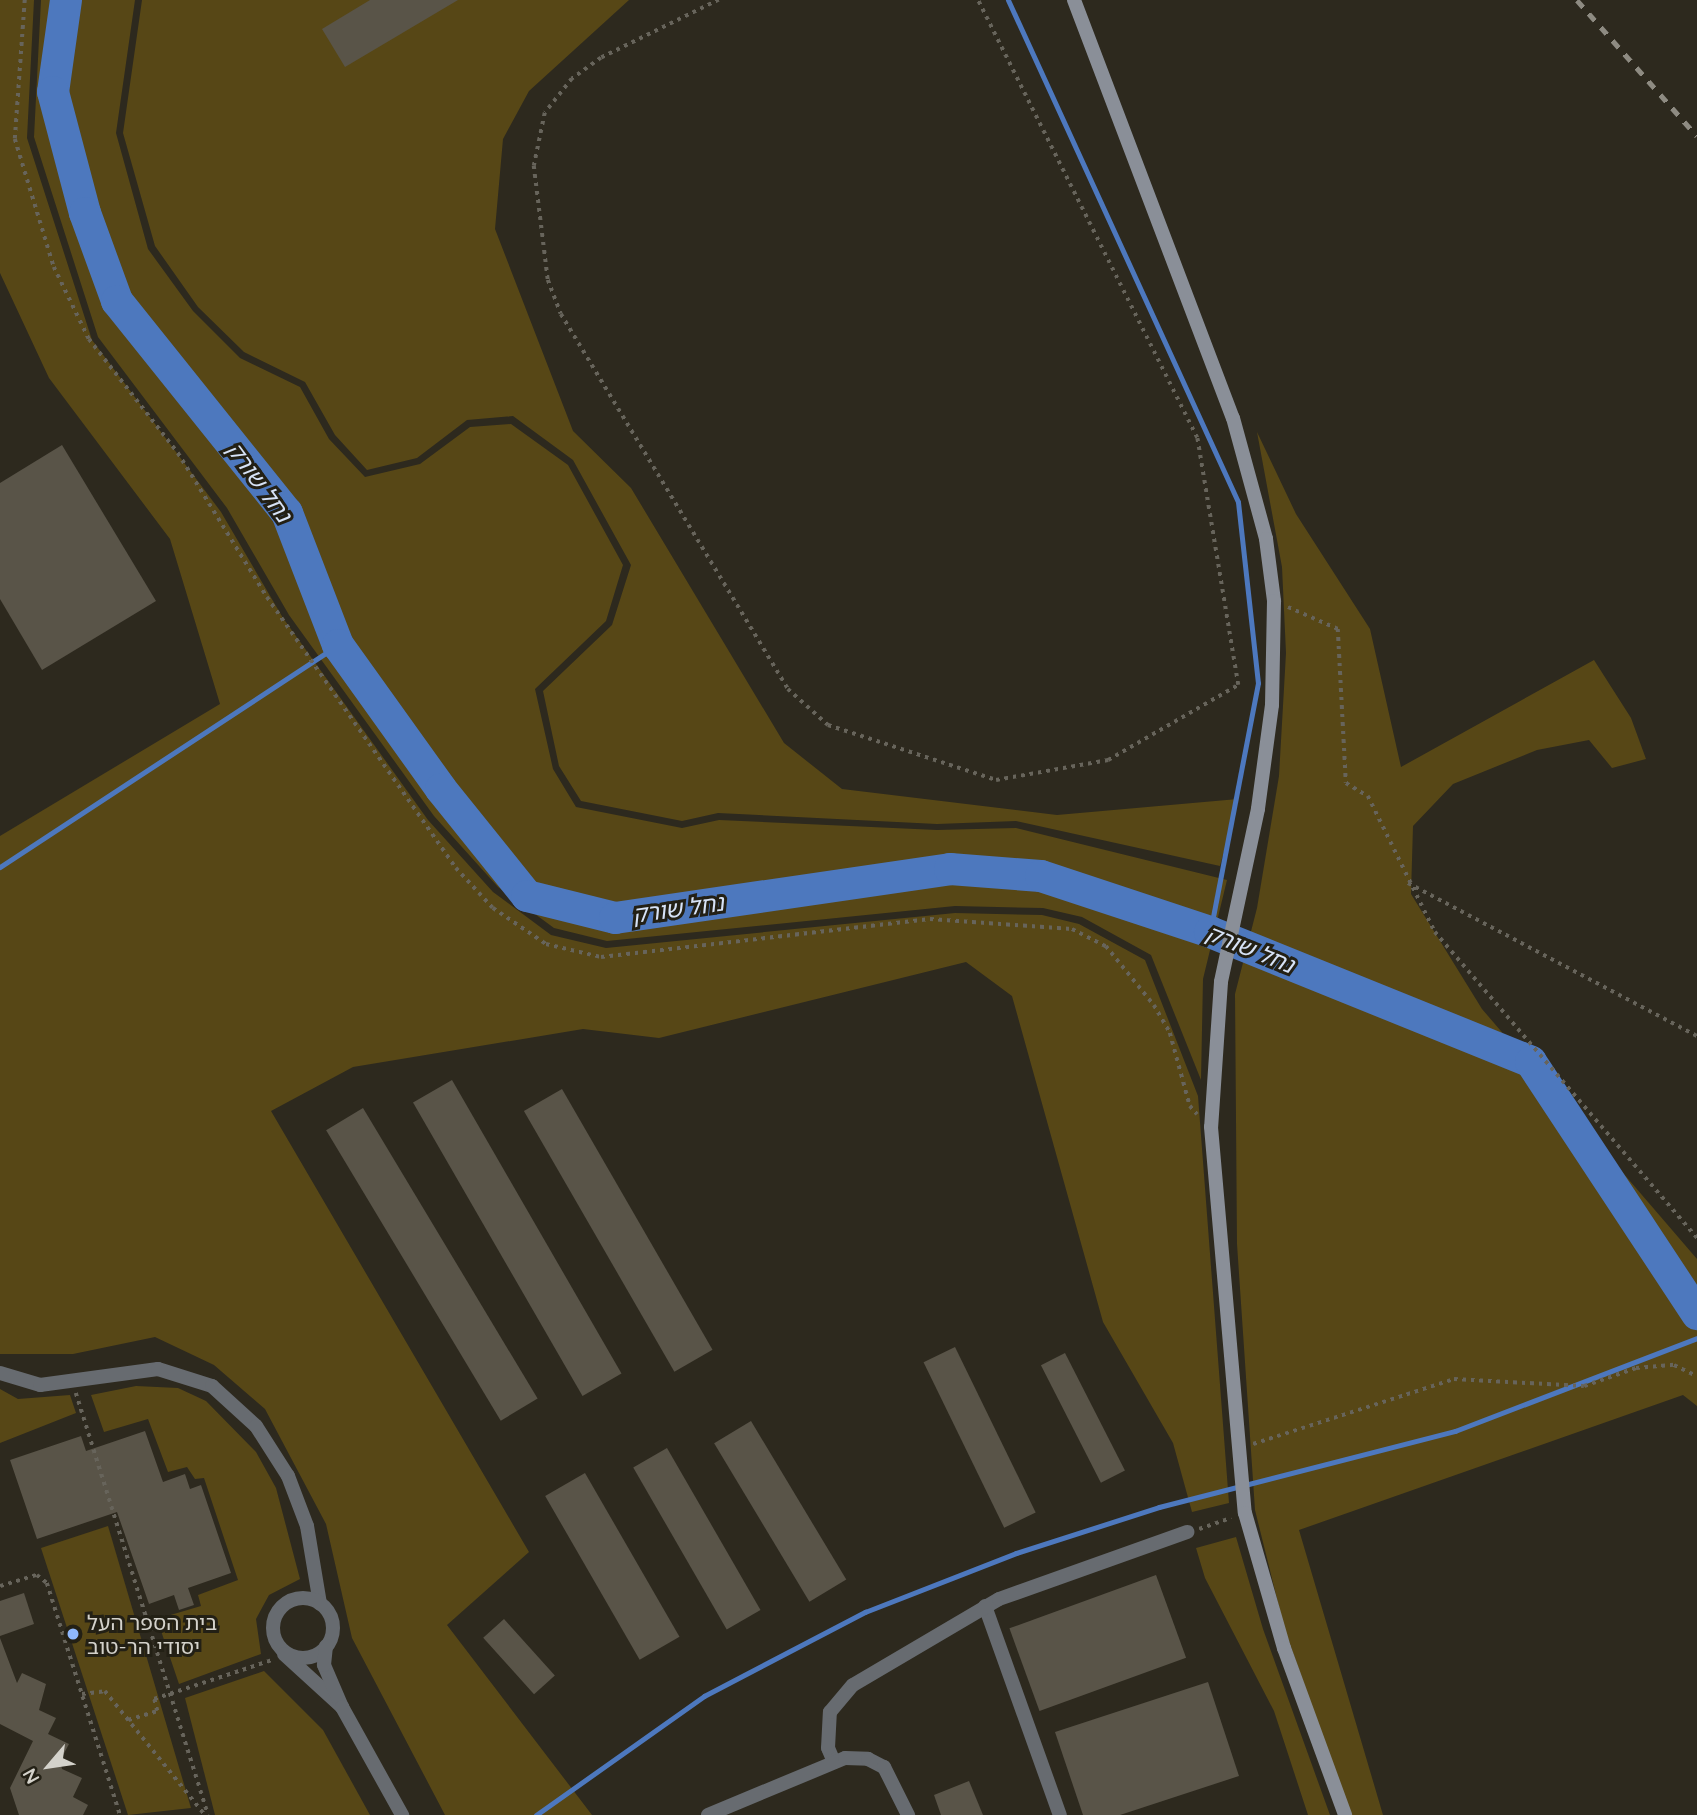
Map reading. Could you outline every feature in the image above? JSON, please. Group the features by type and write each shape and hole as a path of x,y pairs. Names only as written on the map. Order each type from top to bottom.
{"main road":[{"path":"1074,0 1233,418 1257,498 1274,601 1272,705 1258,809 1221,982 1211,1128 1245,1513 1284,1648 1345,1815"}],"street":[{"path":"0,1373 32,1384 72,1382 158,1369 212,1386 236,1404 274,1451 299,1500 320,1604 332,1620 324,1665 342,1707 402,1815"},
{"path":"834,1762 828,1728 837,1699 985,1606 1187,1532"},
{"path":"320,1604 305,1598 285,1604 274,1621 281,1650 342,1707"},
{"path":"985,1606 1060,1815"},
{"path":"281,1650 305,1658 326,1646"},
{"path":"708,1815 834,1762 868,1759 884,1767 908,1815"}],"path":[{"path":"25,0 15,139 54,267 89,339 178,453 267,597 456,868 493,908 546,944 601,957 930,919 1072,929 1106,946 1154,1005 1170,1033 1190,1106 1211,1128"},
{"path":"719,0 601,58 572,79 545,113 534,166 548,280 561,314 788,689 828,725 996,780 1108,760 1238,685 1197,438 978,0"},
{"path":"1274,601 1339,629 1346,783 1368,796 1406,882 1459,965 1697,1238"},
{"path":"1406,882 1697,1036"},
{"path":"1239,1450 1454,1379 1584,1386 1636,1368 1674,1366 1697,1376"},
{"path":"72,1382 173,1693 207,1815"},
{"path":"1187,1532 1245,1513"},
{"path":"0,1586 37,1575 47,1583 120,1815"},
{"path":"128,1720 157,1711 154,1699 281,1650"},
{"path":"82,1694 104,1691 207,1815"}],"shaded area":[{"path":"0,0 34,0 27,138 92,340 221,512 283,618 428,820 493,892 551,935 606,948 955,913 1042,915 1079,924 1145,960 1198,1096 1229,1503 1192,1512 1173,1443 1103,1322 1012,996 966,962 659,1038 583,1029 353,1067 271,1111 529,1552 447,1625 592,1815 445,1815 352,1638 326,1524 265,1409 214,1365 155,1337 73,1354 0,1354 0,836 220,704 170,539 49,378 0,273"},
{"path":"41,0 135,0 116,133 148,249 193,311 240,358 300,387 329,439 365,477 420,464 470,427 511,424 568,465 623,565 606,621 535,689 553,769 576,807 682,828 719,820 937,830 1016,828 1227,880 1203,979 1201,1080 1151,955 1082,917 1043,908 955,906 607,941 554,928 498,887 434,816 289,615 227,508 98,337 34,137"},
{"path":"142,0 629,0 529,91 503,139 495,229 573,431 631,488 784,743 842,789 1057,815 1238,799 1220,866 1016,821 937,824 718,813 682,821 581,801 559,766 543,691 612,625 631,565 573,460 513,416 467,420 417,458 367,470 335,435 305,382 244,352 198,307 155,246 123,133"},
{"path":"1257,432 1296,514 1370,629 1401,767 1594,660 1631,718 1646,759 1612,768 1589,740 1537,750 1453,784 1413,826 1411,894 1482,1009 1697,1259 1697,1406 1683,1395 1299,1530 1383,1815 1350,1815 1284,1627 1255,1510 1237,1244 1235,994 1257,908 1279,776 1286,653 1282,567"},
{"path":"136,1386 178,1388 206,1401 256,1452 276,1488 300,1579 269,1595 256,1619 261,1654 179,1684 157,1619 201,1606 198,1595 238,1580 204,1478 195,1479 187,1467 168,1472 148,1419 104,1432 91,1395"},
{"path":"0,1389 18,1399 70,1395 76,1413 0,1443"},
{"path":"108,1526 191,1808 128,1815 41,1548"},
{"path":"1236,1537 1263,1629 1330,1815 1308,1815 1274,1711 1205,1578 1196,1548"},
{"path":"264,1671 323,1730 370,1815 215,1815 185,1698"}],"building":[{"path":"370,0 458,0 345,67 322,29"},
{"path":"62,445 156,601 42,670 0,599 0,483"},
{"path":"452,1080 622,1374 583,1396 413,1102"},
{"path":"562,1089 713,1350 674,1372 524,1111"},
{"path":"363,1108 538,1399 501,1421 326,1130"},
{"path":"955,1347 1036,1512 1004,1528 924,1362"},
{"path":"1065,1353 1125,1471 1101,1483 1041,1365"},
{"path":"751,1421 846,1580 809,1602 714,1443"},
{"path":"145,1431 163,1482 185,1474 190,1489 201,1485 231,1573 188,1588 194,1605 179,1610 174,1595 149,1604 117,1512 37,1539 10,1460 81,1436 86,1451"},
{"path":"667,1448 761,1610 727,1629 633,1468"},
{"path":"585,1473 680,1637 640,1660 545,1496"},
{"path":"1156,1575 1186,1658 1040,1711 1009,1628"},
{"path":"24,1593 34,1624 0,1636 0,1601"},
{"path":"504,1619 555,1675 534,1694 483,1638"},
{"path":"0,1638 17,1683 22,1673 46,1684 39,1710 56,1718 48,1734 69,1744 60,1761 62,1769 82,1778 73,1797 88,1805 83,1815 19,1815 10,1788 33,1741 0,1724"},
{"path":"1208,1682 1239,1776 1120,1815 1083,1815 1055,1732"},
{"path":"969,1781 983,1815 941,1815 934,1795"}],"waterway":[{"name":"נחל שורק","path":"66,0 53,92 85,213 117,301 287,513 338,645 441,789 527,896 615,918 950,869 1041,876 1210,932 1531,1062 1697,1314"},
{"path":"1008,0 1238,502 1258,683 1210,932"},
{"path":"0,867 338,645"},
{"path":"536,1815 704,1696 865,1612 1016,1553 1159,1507 1455,1431 1697,1338"}],"railway":[{"path":"1577,0 1697,136"}],"place":[{"name":"בית הספר העל יסודי הר-טוב","path":"73,1634"}]}
